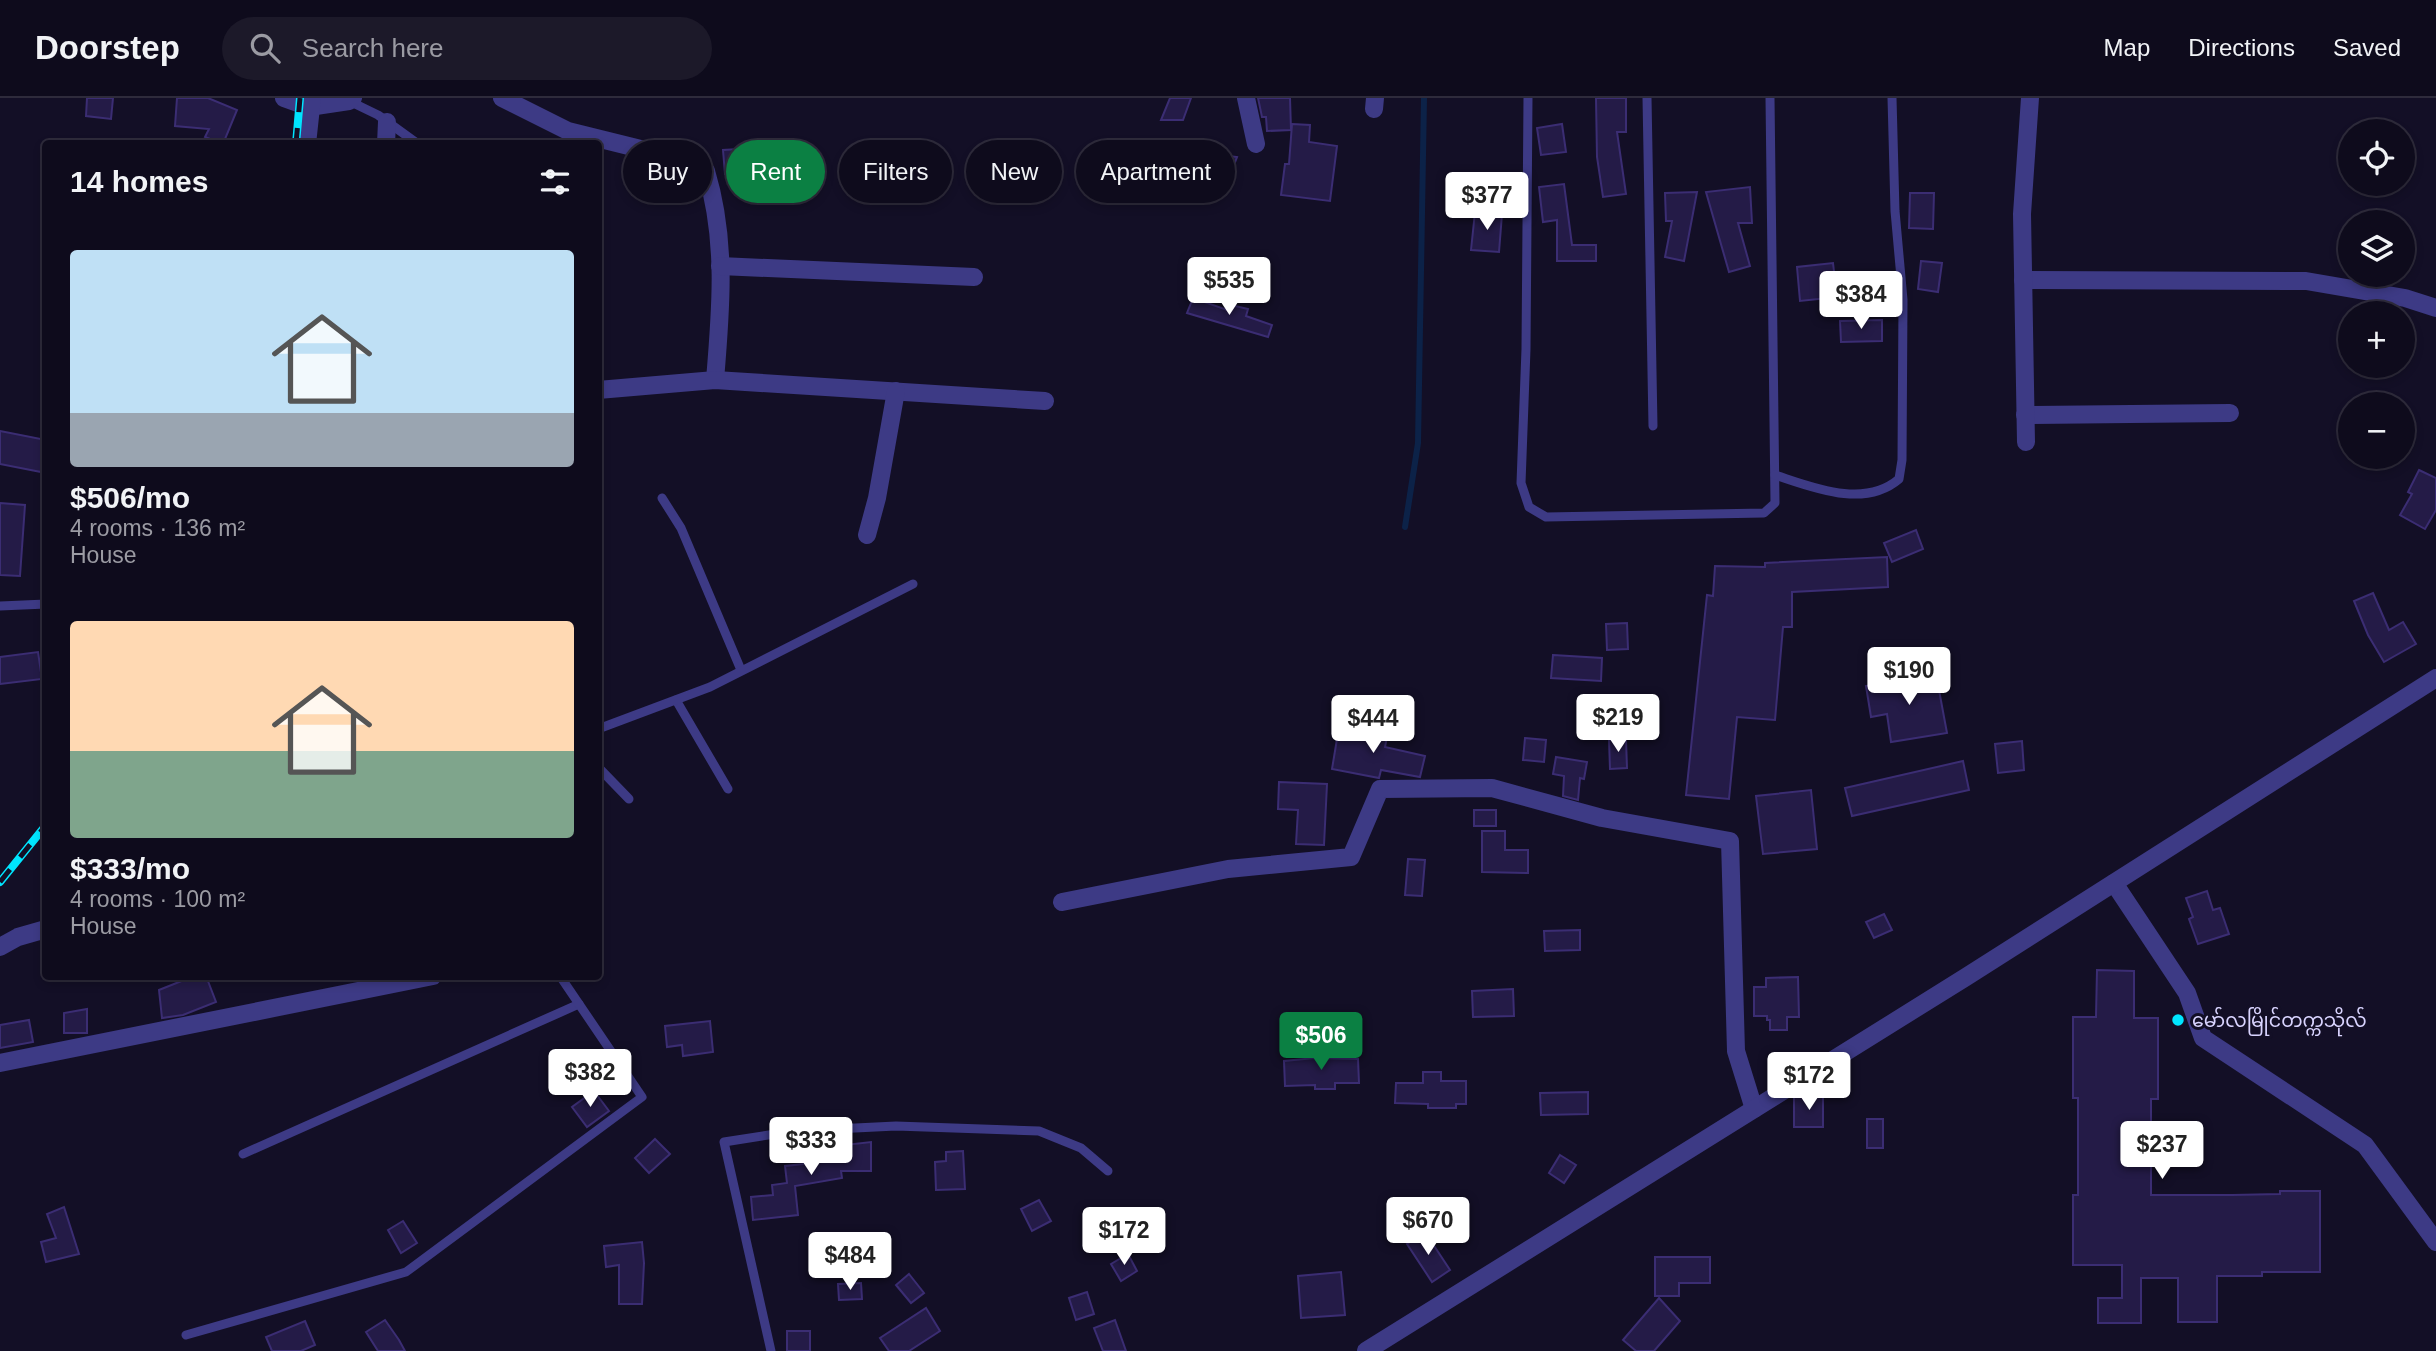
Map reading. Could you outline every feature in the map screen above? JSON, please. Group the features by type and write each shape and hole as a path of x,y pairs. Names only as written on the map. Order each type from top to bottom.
{"street":[{"path":"284,98 310,102 351,99"},
{"path":"502,98 568,131 673,157 706,171 716,204 722,294 715,380"},
{"path":"1246,98 1256,144"},
{"path":"2026,442 2022,214 2030,98"},
{"path":"307,140 310,102"},
{"path":"386,140 387,122"},
{"path":"720,266 974,277"},
{"path":"2023,280 2306,282 2405,298 2436,308"},
{"path":"602,390 715,380 1045,401"},
{"path":"867,536 877,498 896,391"},
{"path":"2025,415 2230,413"},
{"path":"1366,1351 1754,1110 2436,677"},
{"path":"1062,902 1228,869 1351,857 1380,789 1492,788 1602,818 1730,841 1736,1051 1754,1110"},
{"path":"2114,883 2187,993 2203,1038 2365,1146 2436,1242"},
{"path":"0,947 18,937 42,930"},
{"path":"0,1063 413,980"}],"lane":[{"path":"1528,98 1526,349 1521,483 1529,507 1546,517 1764,513 1774,503 1770,98"},
{"path":"1647,98 1653,426"},
{"path":"1774,475 1843,494 1865,493 1890,487 1899,479 1902,460 1903,300 1895,211 1892,98"},
{"path":"351,99 412,140"},
{"path":"662,498 681,527 741,670"},
{"path":"602,728 710,687 913,584"},
{"path":"0,606 42,604"},
{"path":"676,700 728,789"},
{"path":"602,771 629,799"},
{"path":"186,1335 406,1272 642,1097 563,980"},
{"path":"243,1154 579,1004"},
{"path":"771,1351 724,1142 794,1131 896,1126 1039,1131 1081,1147 1108,1171"}],"building":[{"path":"87,98 113,98 111,119 86,116"},
{"path":"177,98 208,98 237,110 225,140 205,137 209,129 175,126"},
{"path":"1170,98 1191,98 1183,120 1161,120"},
{"path":"1258,98 1290,98 1291,130 1267,131 1266,117 1262,117"},
{"path":"1596,98 1626,98 1626,132 1617,132 1626,194 1603,197 1597,157"},
{"path":"1292,124 1310,125 1309,142 1337,146 1330,201 1281,195 1285,164 1289,164"},
{"path":"1562,124 1566,152 1541,155 1537,128"},
{"path":"723,150 726,150 725,174"},
{"path":"1564,184 1572,245 1596,245 1596,261 1557,261 1557,220 1543,222 1539,187"},
{"path":"1750,187 1752,223 1738,223 1750,266 1729,272 1706,192"},
{"path":"1697,192 1684,261 1665,257 1672,221 1666,221 1665,193"},
{"path":"1910,193 1934,193 1933,229 1909,228"},
{"path":"1475,212 1502,214 1499,252 1471,250"},
{"path":"1921,261 1942,263 1938,292 1918,289"},
{"path":"1833,263 1837,297 1800,301 1797,267"},
{"path":"1193,298 1230,311 1231,305 1248,309 1246,316 1272,325 1268,337 1187,313"},
{"path":"1882,320 1882,341 1841,342 1840,321"},
{"path":"0,431 42,439 42,472 0,464"},
{"path":"2419,470 2436,478 2436,510 2425,529 2400,515 2412,494 2408,492"},
{"path":"0,503 25,505 20,576 0,575"},
{"path":"1916,530 1923,549 1892,562 1884,543"},
{"path":"1887,557 1888,587 1792,592 1792,627 1783,627 1775,720 1737,717 1729,799 1686,795 1707,595 1713,596 1715,566 1765,567 1765,563"},
{"path":"2373,593 2389,630 2403,622 2416,644 2384,662 2368,635 2354,601"},
{"path":"1627,623 1628,649 1607,650 1606,624"},
{"path":"38,652 42,679 0,684 0,657"},
{"path":"1553,655 1602,658 1601,681 1551,678"},
{"path":"1936,674 1947,733 1891,742 1887,714 1871,717 1866,686"},
{"path":"1347,725 1388,732 1385,747 1425,756 1420,777 1381,770 1379,778 1332,769 1337,739 1344,740"},
{"path":"1525,738 1546,740 1544,762 1523,760"},
{"path":"1609,740 1626,740 1627,768 1610,769"},
{"path":"2022,741 2024,770 1998,773 1995,744"},
{"path":"1556,757 1587,762 1584,779 1580,778 1578,800 1563,796 1564,776 1553,774"},
{"path":"1963,761 1969,790 1852,816 1845,788"},
{"path":"1279,782 1327,784 1324,845 1296,844 1298,810 1278,809"},
{"path":"1811,790 1817,849 1763,854 1756,796"},
{"path":"1474,810 1496,810 1496,826 1474,826"},
{"path":"1482,831 1505,831 1505,850 1528,850 1528,873 1482,872"},
{"path":"1408,859 1425,860 1422,896 1405,895"},
{"path":"2207,891 2213,910 2220,908 2229,934 2198,944 2189,919 2193,917 2186,898"},
{"path":"1884,914 1892,930 1874,938 1866,922"},
{"path":"1580,930 1580,950 1545,951 1544,931"},
{"path":"2097,970 2134,971 2134,1018 2158,1018 2158,1099 2151,1099 2151,1195 2320,1191 2320,1272 2262,1272 2262,1276 2217,1276 2217,1322 2178,1322 2178,1278 2141,1278 2141,1323 2098,1323 2098,1298 2122,1298 2122,1265 2073,1265 2073,1195 2078,1195 2078,1098 2073,1098 2073,1017 2096,1017"},
{"path":"1798,977 1799,1017 1787,1017 1787,1030 1770,1030 1767,1016 1754,1016 1754,987 1766,987 1766,978"},
{"path":"184,980 208,980 216,1002 183,1015 162,1018 159,990"},
{"path":"1513,989 1514,1016 1473,1017 1472,991"},
{"path":"87,1009 87,1033 64,1033 64,1013"},
{"path":"29,1020 33,1042 0,1048 0,1025"},
{"path":"710,1021 713,1052 683,1056 682,1045 667,1047 665,1026"},
{"path":"1315,1058 1358,1059 1359,1083 1335,1083 1335,1089 1315,1089 1315,1085 1285,1086 1284,1061"},
{"path":"1423,1072 1441,1072 1441,1081 1466,1081 1466,1104 1456,1104 1456,1108 1428,1108 1428,1104 1395,1103 1396,1083 1423,1083"},
{"path":"594,1091 609,1111 587,1127 572,1107"},
{"path":"1588,1092 1588,1114 1541,1115 1540,1093"},
{"path":"1794,1097 1823,1097 1823,1127 1794,1127"},
{"path":"1867,1119 1883,1119 1883,1148 1867,1148"},
{"path":"655,1139 670,1154 649,1173 635,1158"},
{"path":"871,1142 871,1171 841,1171 842,1178 795,1186 798,1215 753,1220 751,1197 773,1195 772,1185 787,1183 785,1166 803,1164 801,1150"},
{"path":"963,1151 965,1189 936,1190 935,1162 946,1161 946,1152"},
{"path":"1560,1155 1576,1165 1564,1183 1549,1173"},
{"path":"1039,1200 1051,1221 1032,1231 1021,1209"},
{"path":"64,1207 79,1254 46,1262 41,1242 56,1238 47,1214"},
{"path":"403,1221 417,1243 401,1253 388,1230"},
{"path":"1425,1232 1450,1270 1432,1282 1407,1244"},
{"path":"642,1242 642,1304 619,1304 619,1265 606,1267 604,1246"},
{"path":"1128,1254 1137,1271 1121,1281 1111,1264"},
{"path":"1655,1257 1710,1257 1710,1283 1679,1283 1679,1296 1655,1296"},
{"path":"1341,1272 1345,1315 1301,1318 1298,1276"},
{"path":"909,1274 924,1293 911,1303 896,1285"},
{"path":"861,1283 862,1299 839,1300 838,1284"},
{"path":"1087,1292 1094,1314 1076,1320 1069,1298"},
{"path":"1659,1298 1680,1321 1654,1351 1636,1351 1623,1340"},
{"path":"926,1308 940,1331 909,1351 889,1351 880,1338"},
{"path":"385,1320 405,1351 378,1351 366,1332"},
{"path":"1115,1320 1126,1351 1103,1351 1094,1328"},
{"path":"305,1321 315,1345 301,1351 272,1351 266,1337"},
{"path":"787,1331 810,1331 810,1351 787,1351"}],"waterway":[{"path":"1405,527 1418,443 1424,98"}],"railway":[{"path":"296,140 300,98"},
{"path":"0,882 42,830"}],"place":[{"name":"မော်လမြိုင်တက္ကသိုလ်","path":"2178,1020"}]}
